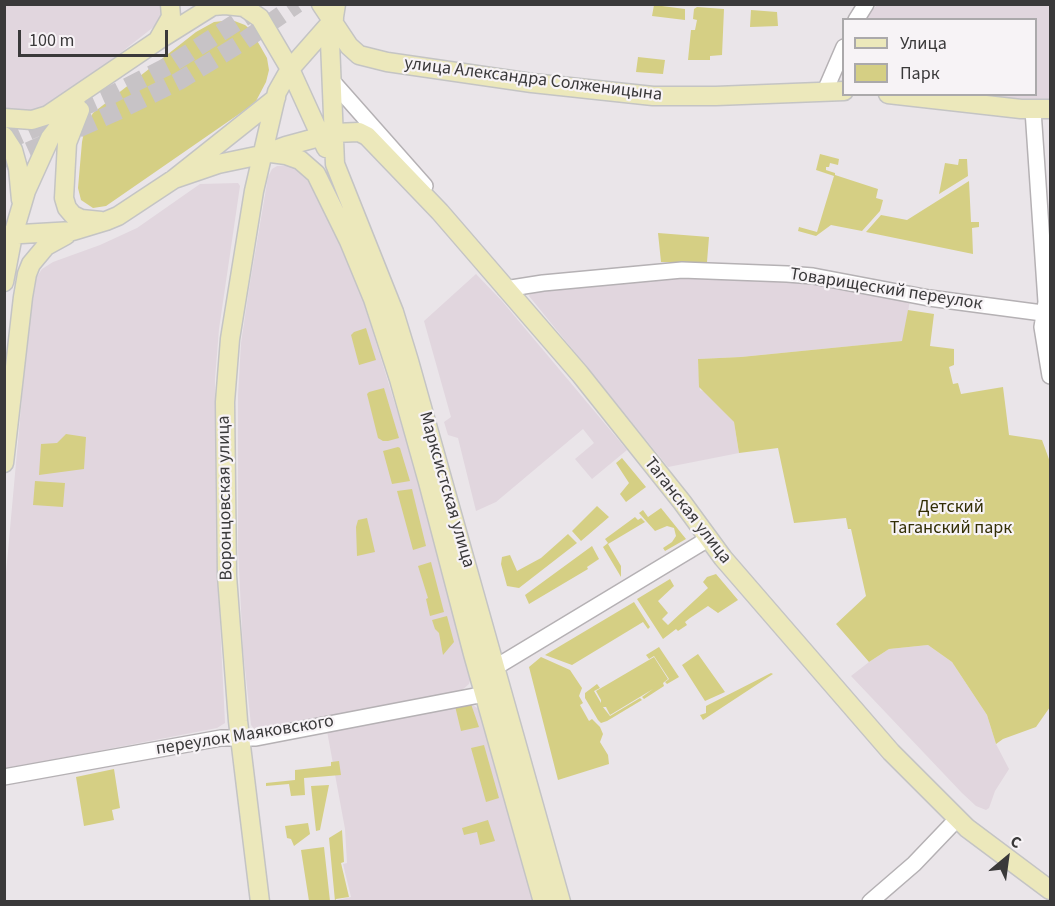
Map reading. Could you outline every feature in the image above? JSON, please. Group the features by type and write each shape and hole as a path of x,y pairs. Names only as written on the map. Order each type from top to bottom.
{"main road":[{"path":"157,41 171,17 170,4"},
{"path":"312,4 323,56 333,82"},
{"path":"321,4 334,13 330,42 333,82 327,135"},
{"name":"Воронцовская улица","path":"260,902 240,737 227,576 225,402 230,339 276,98 290,69 319,37 334,13 348,4"},
{"path":"4,118 40,118 89,89 157,41 215,5"},
{"name":"Марксистская улица","path":"215,5 236,5 260,18 327,135 336,168 337,193 353,250 383,326 543,902"},
{"name":"улица Александра Солженицына","path":"334,13 349,46 359,55 507,80 653,96 842,91"},
{"path":"4,282 9,235 40,156 50,138 89,89"},
{"path":"89,89 70,129 67,142 64,198 67,208 81,219 106,221"},
{"path":"901,96 1042,110"},
{"path":"4,463 23,297 27,274 32,264 46,246 73,231 106,221 134,206 174,178 276,98"},
{"name":"Таганская улица","path":"174,178 327,135 359,132 367,136 440,212 580,374 682,502 708,539 891,752 957,819 1050,891"},
{"path":"4,136 13,150 18,168 21,206"},
{"name":"Марксистская улица","path":"266,154 286,155 300,160 310,167 322,183 337,193 397,322 561,902"},
{"path":"9,235 73,231"}],"street":[{"path":"857,18 866,4"},
{"path":"825,91 842,49"},
{"path":"333,82 422,181 440,212"},
{"path":"1042,110 1048,314 1042,327 1050,376"},
{"name":"Товарищеский переулок","path":"505,289 534,284 682,270 787,274 813,276 929,298 1048,314"},
{"path":"496,667 708,539"},
{"name":"переулок Маяковского","path":"4,777 221,738 256,738 485,694"},
{"path":"870,902 914,864 957,819"}],"shaded area":[{"path":"4,5 161,5 163,14 160,22 64,97 59,96 37,113 5,110"},
{"path":"877,5 1050,5 1050,102 975,96 1037,96 1037,18 865,18"},
{"path":"277,166 298,167 328,215 361,294 417,475 471,677 469,684 460,692 261,731 255,730 251,725 243,650 238,549 238,395 241,343 268,177 272,169"},
{"path":"238,183 240,186 219,329 215,379 216,542 225,723 217,728 5,769 5,584 31,298 36,278 42,269 53,262 100,245 137,228 200,184"},
{"path":"476,274 502,301 627,450 592,479 575,459 594,443 583,429 496,502 476,511 458,438 448,435 444,422 451,417 424,321"},
{"path":"681,277 813,281 910,300 903,341 698,359 700,390 706,392 734,422 739,453 668,467 529,296 531,292"},
{"path":"928,645 952,662 987,715 996,744 1009,769 986,810 976,806 962,793 851,676 889,649"},
{"path":"471,704 482,711 534,901 338,901 351,897 343,864 347,863 345,829 327,731"}],"green space":[{"path":"654,5 685,9 685,20 652,16"},
{"path":"697,7 724,9 722,55 710,56 710,60 688,60 691,30 695,30 697,20 693,19 694,9"},
{"path":"751,10 777,12 778,26 750,27"},
{"path":"232,20 251,30 267,58 269,70 266,82 255,103 106,206 93,208 81,200 78,188 82,142 85,127 93,113 196,32 214,22"},
{"path":"638,57 665,60 663,74 636,72"},
{"path":"820,154 839,159 838,165 830,163 826,170 878,189 876,198 883,200 880,211 862,231 831,225 816,236 798,231 799,227 817,232 834,176 816,170"},
{"path":"959,159 967,159 968,176 939,194 945,163 958,165"},
{"path":"969,181 971,222 979,222 979,227 972,228 973,254 866,232 881,215 907,220"},
{"path":"658,233 709,237 707,262 661,262"},
{"name":"Детский Таганский парк","path":"908,310 934,314 930,346 954,349 954,365 949,367 953,384 958,383 961,394 1003,387 1009,435 1042,440 1050,462 1050,707 1036,727 1003,739 996,744 987,715 952,662 928,645 889,649 869,662 836,624 866,596 851,529 848,529 846,518 794,523 778,448 739,453 734,422 699,387 698,359 902,341"},
{"path":"366,328 376,360 359,365 351,335"},
{"path":"384,388 399,438 388,441 378,438 367,394"},
{"path":"66,434 86,437 84,469 39,475 41,444 57,443"},
{"path":"398,447 410,481 392,484 383,451"},
{"path":"622,458 646,487 626,502 620,494 629,483 616,463"},
{"path":"35,481 65,483 63,507 33,505"},
{"path":"412,489 426,546 413,550 397,491"},
{"path":"597,506 609,517 581,541 572,531"},
{"path":"661,508 686,539 665,551 663,548 676,536 674,528 667,526 655,531 639,513 643,510 648,517"},
{"path":"635,517 645,522 608,544 621,566 621,577 603,547 608,543 605,539"},
{"path":"367,518 375,552 357,556 356,527 358,520"},
{"path":"568,534 577,543 519,588 507,586 501,564 502,557 510,555 517,571 541,558"},
{"path":"592,546 599,559 587,567 588,569 529,604 525,595"},
{"path":"431,562 444,612 430,616 426,599 428,598 418,566"},
{"path":"716,574 738,600 718,613 708,606 685,622 687,625 678,631 676,629 663,639 637,599 670,579 674,586 658,601 668,613 662,619 668,625 708,588 703,582 707,577"},
{"path":"634,602 650,627 648,629 643,622 572,665 545,655"},
{"path":"447,616 454,642 443,655 439,633 432,620"},
{"path":"659,647 679,677 667,684 665,682 669,679 654,656 649,659 646,655"},
{"path":"698,654 725,692 705,701 682,665"},
{"path":"541,657 570,670 582,688 579,696 583,703 580,705 589,721 592,719 600,727 603,734 600,742 608,755 609,764 558,780 529,667"},
{"path":"654,657 668,679 663,683 664,686 644,699 642,697 653,689 610,715 606,707 603,707 610,716 640,698 642,700 601,723 585,698 585,693 597,684 600,688 594,691 601,703 596,691"},
{"path":"773,674 703,720 700,715 706,713 706,706"},
{"path":"471,704 479,727 461,731 455,706"},
{"path":"484,745 499,798 486,802 471,748"},
{"path":"339,761 341,775 304,778 305,795 291,796 289,784 266,786 266,783 295,780 295,770 331,766 331,762"},
{"path":"114,769 120,808 112,810 114,820 84,826 76,777"},
{"path":"329,785 320,830 316,831 311,786"},
{"path":"488,820 495,841 480,845 477,832 464,835 462,828"},
{"path":"308,823 310,834 294,846 291,839 287,838 285,826"},
{"path":"342,830 344,862 341,863 349,897 335,901 329,838"},
{"path":"324,847 330,901 309,901 301,850"}],"tunnel":[{"path":"4,142 113,94 170,65 265,4"},
{"path":"4,162 179,81 241,43 297,4"}]}
